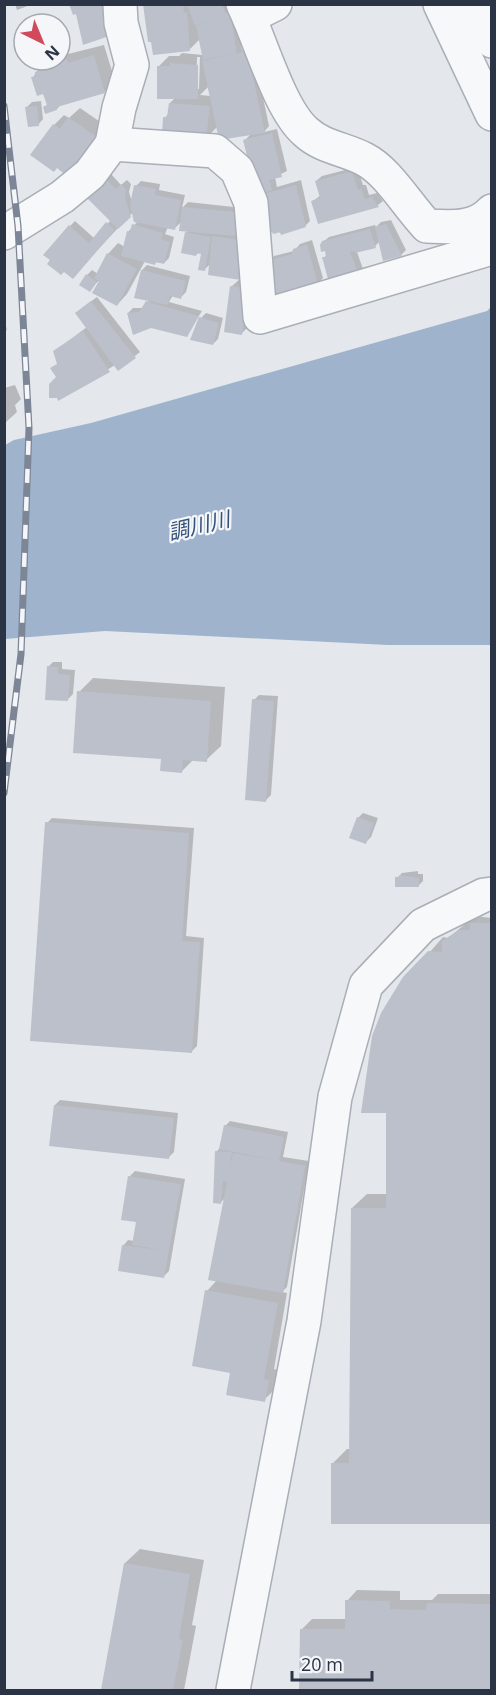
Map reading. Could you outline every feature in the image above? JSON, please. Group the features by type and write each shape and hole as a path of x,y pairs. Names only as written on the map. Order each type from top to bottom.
{"street":[{"path":"4,233 69,192 90,174 112,144 119,108 132,65 121,23 120,4"},
{"path":"440,4 492,114"},
{"path":"475,4 492,41"},
{"path":"255,9 287,105 305,132 330,147 365,159 386,175 406,205 427,225 456,228 485,219 492,211"},
{"path":"112,144 215,151 237,170 251,203 260,317 492,248"},
{"path":"233,1690 304,1321 335,1097 366,985 423,925 484,895 492,894"}],"water":[{"name":"調川川","path":"491,307 491,645 388,645 105,631 5,639 5,445 14,440 91,423 487,311"}],"building":[{"path":"69,4 103,4 115,34 83,45 76,14 73,15"},
{"path":"143,4 183,4 184,13 187,12 190,51 153,55 151,42 148,42"},
{"path":"187,4 222,4 225,13 230,12 237,54 244,50 247,60 249,59 265,133 219,140 202,61 235,53 203,60 196,26 212,20 195,26"},
{"path":"94,55 105,93 57,107 57,110 45,114 43,107 47,105 43,94 37,96 31,77 36,76 35,72 72,72 72,62"},
{"path":"170,63 198,65 198,99 157,99 157,66 170,66"},
{"path":"169,103 210,106 206,139 162,135 163,117 167,117"},
{"path":"37,106 39,126 28,127 25,107"},
{"path":"68,117 100,139 68,177 57,168 54,172 30,155 53,124 60,129"},
{"path":"272,133 282,177 269,180 272,190 260,194 254,184 243,140"},
{"path":"352,171 358,190 361,189 365,199 372,197 379,207 318,224 311,201 320,198 315,181"},
{"path":"105,178 116,189 121,184 126,190 125,198 131,217 118,229 86,197"},
{"path":"134,185 156,189 155,195 181,200 175,230 134,222 130,205"},
{"path":"296,185 306,227 281,235 280,232 274,234 270,231 260,195"},
{"path":"182,207 238,212 236,236 179,231"},
{"path":"106,222 115,230 73,279 64,272 61,275 47,264 50,260 43,255 69,225 89,243"},
{"path":"132,224 163,233 161,239 170,242 164,264 156,262 155,265 121,256 127,231 130,232"},
{"path":"386,224 402,256 383,261 375,227"},
{"path":"370,229 376,248 350,252 359,275 336,281 335,277 328,279 322,257 326,257 325,251 321,252 322,241"},
{"path":"185,232 211,237 205,271 198,270 201,254 197,253 196,256 181,253"},
{"path":"212,236 241,240 241,280 208,275"},
{"path":"307,244 318,285 277,298 267,261 292,254 293,249"},
{"path":"107,253 137,269 117,306 92,293 99,281 94,278"},
{"path":"141,270 186,281 181,299 170,296 168,305 134,298"},
{"path":"86,274 97,282 90,292 79,285"},
{"path":"230,286 249,288 242,335 224,332"},
{"path":"91,301 136,358 118,371 75,313"},
{"path":"146,301 199,316 187,337 151,328 133,335 127,313 139,312"},
{"path":"199,317 219,323 213,345 190,340"},
{"path":"83,331 110,372 58,401 57,398 49,398 49,384 56,377 50,368 57,364 53,351"},
{"path":"47,666 58,667 58,674 70,675 68,701 45,700"},
{"path":"77,691 211,701 207,762 183,760 182,773 160,771 161,759 73,753"},
{"path":"252,699 274,701 266,802 245,800"},
{"path":"357,817 374,823 366,844 349,838"},
{"path":"45,822 189,833 182,941 200,942 192,1053 30,1041"},
{"path":"400,875 419,878 419,887 395,887 395,877 400,877"},
{"path":"470,923 492,923 492,1524 331,1524 331,1463 349,1463 351,1208 386,1208 386,1113 361,1113 372,1036 381,1013 403,977 428,951 442,952 442,941 459,930 470,930"},
{"path":"54,1105 174,1118 169,1159 49,1146"},
{"path":"224,1125 284,1137 279,1161 305,1166 283,1293 208,1280 227,1182 223,1181 221,1204 213,1203 215,1151 232,1152 229,1171 233,1153 276,1160 219,1149"},
{"path":"128,1176 181,1184 164,1278 118,1271 122,1245 162,1250 132,1245 136,1222 121,1220"},
{"path":"205,1290 278,1303 264,1379 269,1380 265,1402 226,1395 230,1373 192,1366"},
{"path":"124,1563 190,1574 179,1639 183,1640 173,1690 101,1690"},
{"path":"345,1600 390,1601 390,1609 426,1610 427,1603 492,1604 492,1690 299,1690 300,1629 345,1629"}],"railway":[{"path":"4,106 18,226 29,428 21,654 4,793"}]}
